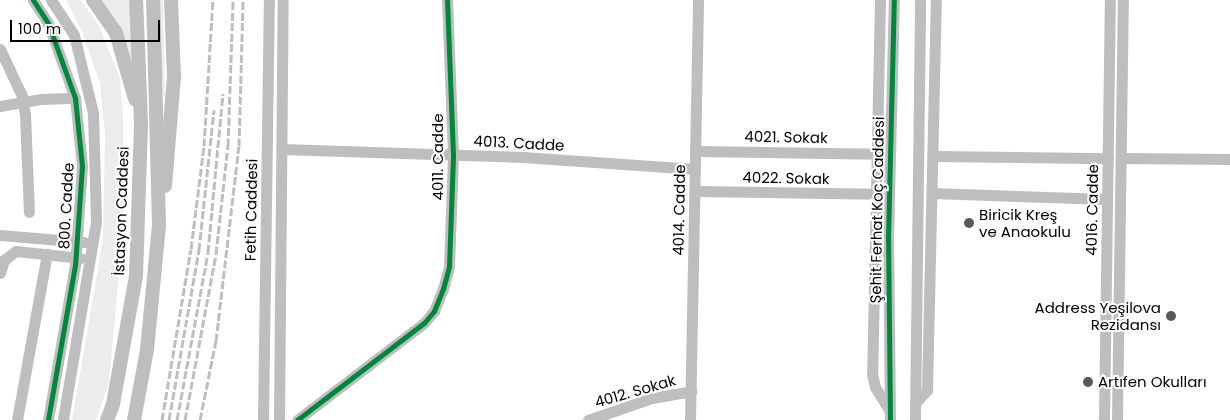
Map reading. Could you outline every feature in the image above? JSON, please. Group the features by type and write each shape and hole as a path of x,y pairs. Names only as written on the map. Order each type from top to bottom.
{"main road":[{"path":"93,0 116,32 141,122"},
{"name":"İstasyon Caddesi","path":"107,420 114,404 136,276 141,122 136,0"},
{"path":"153,0 159,225"},
{"path":"134,420 147,350 159,225 170,149 174,77 171,0"}],"street":[{"name":"800. Cadde","path":"34,0 48,23 75,98 82,166 75,257 48,420"},
{"name":"800. Cadde","path":"51,0 74,35 93,113 96,222 62,420"},
{"name":"Fetih Caddesi","path":"263,420 269,0"},
{"name":"Fetih Caddesi","path":"279,420 283,0"},
{"name":"4011. Cadde","path":"297,420 392,350 434,311 449,266 453,155 447,0"},
{"name":"4014. Cadde","path":"690,420 698,0"},
{"name":"Şehit Ferhat Koç Caddesi","path":"880,0 872,374 875,387 890,415"},
{"name":"Şehit Ferhat Koç Caddesi","path":"890,415 888,240 894,0"},
{"path":"915,420 920,0"},
{"path":"915,403 928,390 936,0"},
{"name":"4016. Cadde","path":"1104,420 1110,0"},
{"name":"4016. Cadde","path":"1117,420 1123,0"},
{"path":"0,49 23,102 29,212"},
{"path":"0,106 23,102 75,98"},
{"name":"4013. Cadde","path":"282,150 453,155 695,169"},
{"name":"4021. Sokak","path":"695,151 877,154"},
{"path":"933,156 1108,158"},
{"path":"1121,158 1230,159"},
{"name":"4022. Sokak","path":"695,191 876,194"},
{"path":"932,193 1107,199"},
{"path":"0,235 93,243"},
{"path":"0,273 4,260 16,251 90,259"},
{"path":"17,420 47,254"},
{"name":"4012. Sokak","path":"588,420 652,398 691,391"}],"shaded area":[{"path":"66,0 81,0 99,26 120,78 123,113 124,217 109,383 96,420 72,420 103,240 105,135 100,83 82,32"},
{"path":"100,0 130,0 134,58 131,59 121,32"},
{"path":"158,0 163,0 165,96 163,96"}],"railway":[{"path":"162,420 191,249 204,146 213,0"},
{"path":"185,420 216,254 228,146 233,0"},
{"path":"200,420 216,341 239,146 243,0"},
{"path":"177,420 208,252 223,94"},
{"path":"169,420 199,250 214,110"}],"cycle path":[{"path":"33,0 48,23 75,98 82,166 75,265 48,420"},
{"path":"297,420 424,323 434,311 443,289 449,266 453,155 447,0"},
{"path":"890,420 888,239 894,0"}],"place":[{"name":"Biricik Kreş ve Anaokulu","path":"969,223"},
{"name":"Address Yeşilova Rezidansı","path":"1171,316"},
{"name":"Artıfen Okulları","path":"1088,382"}]}
